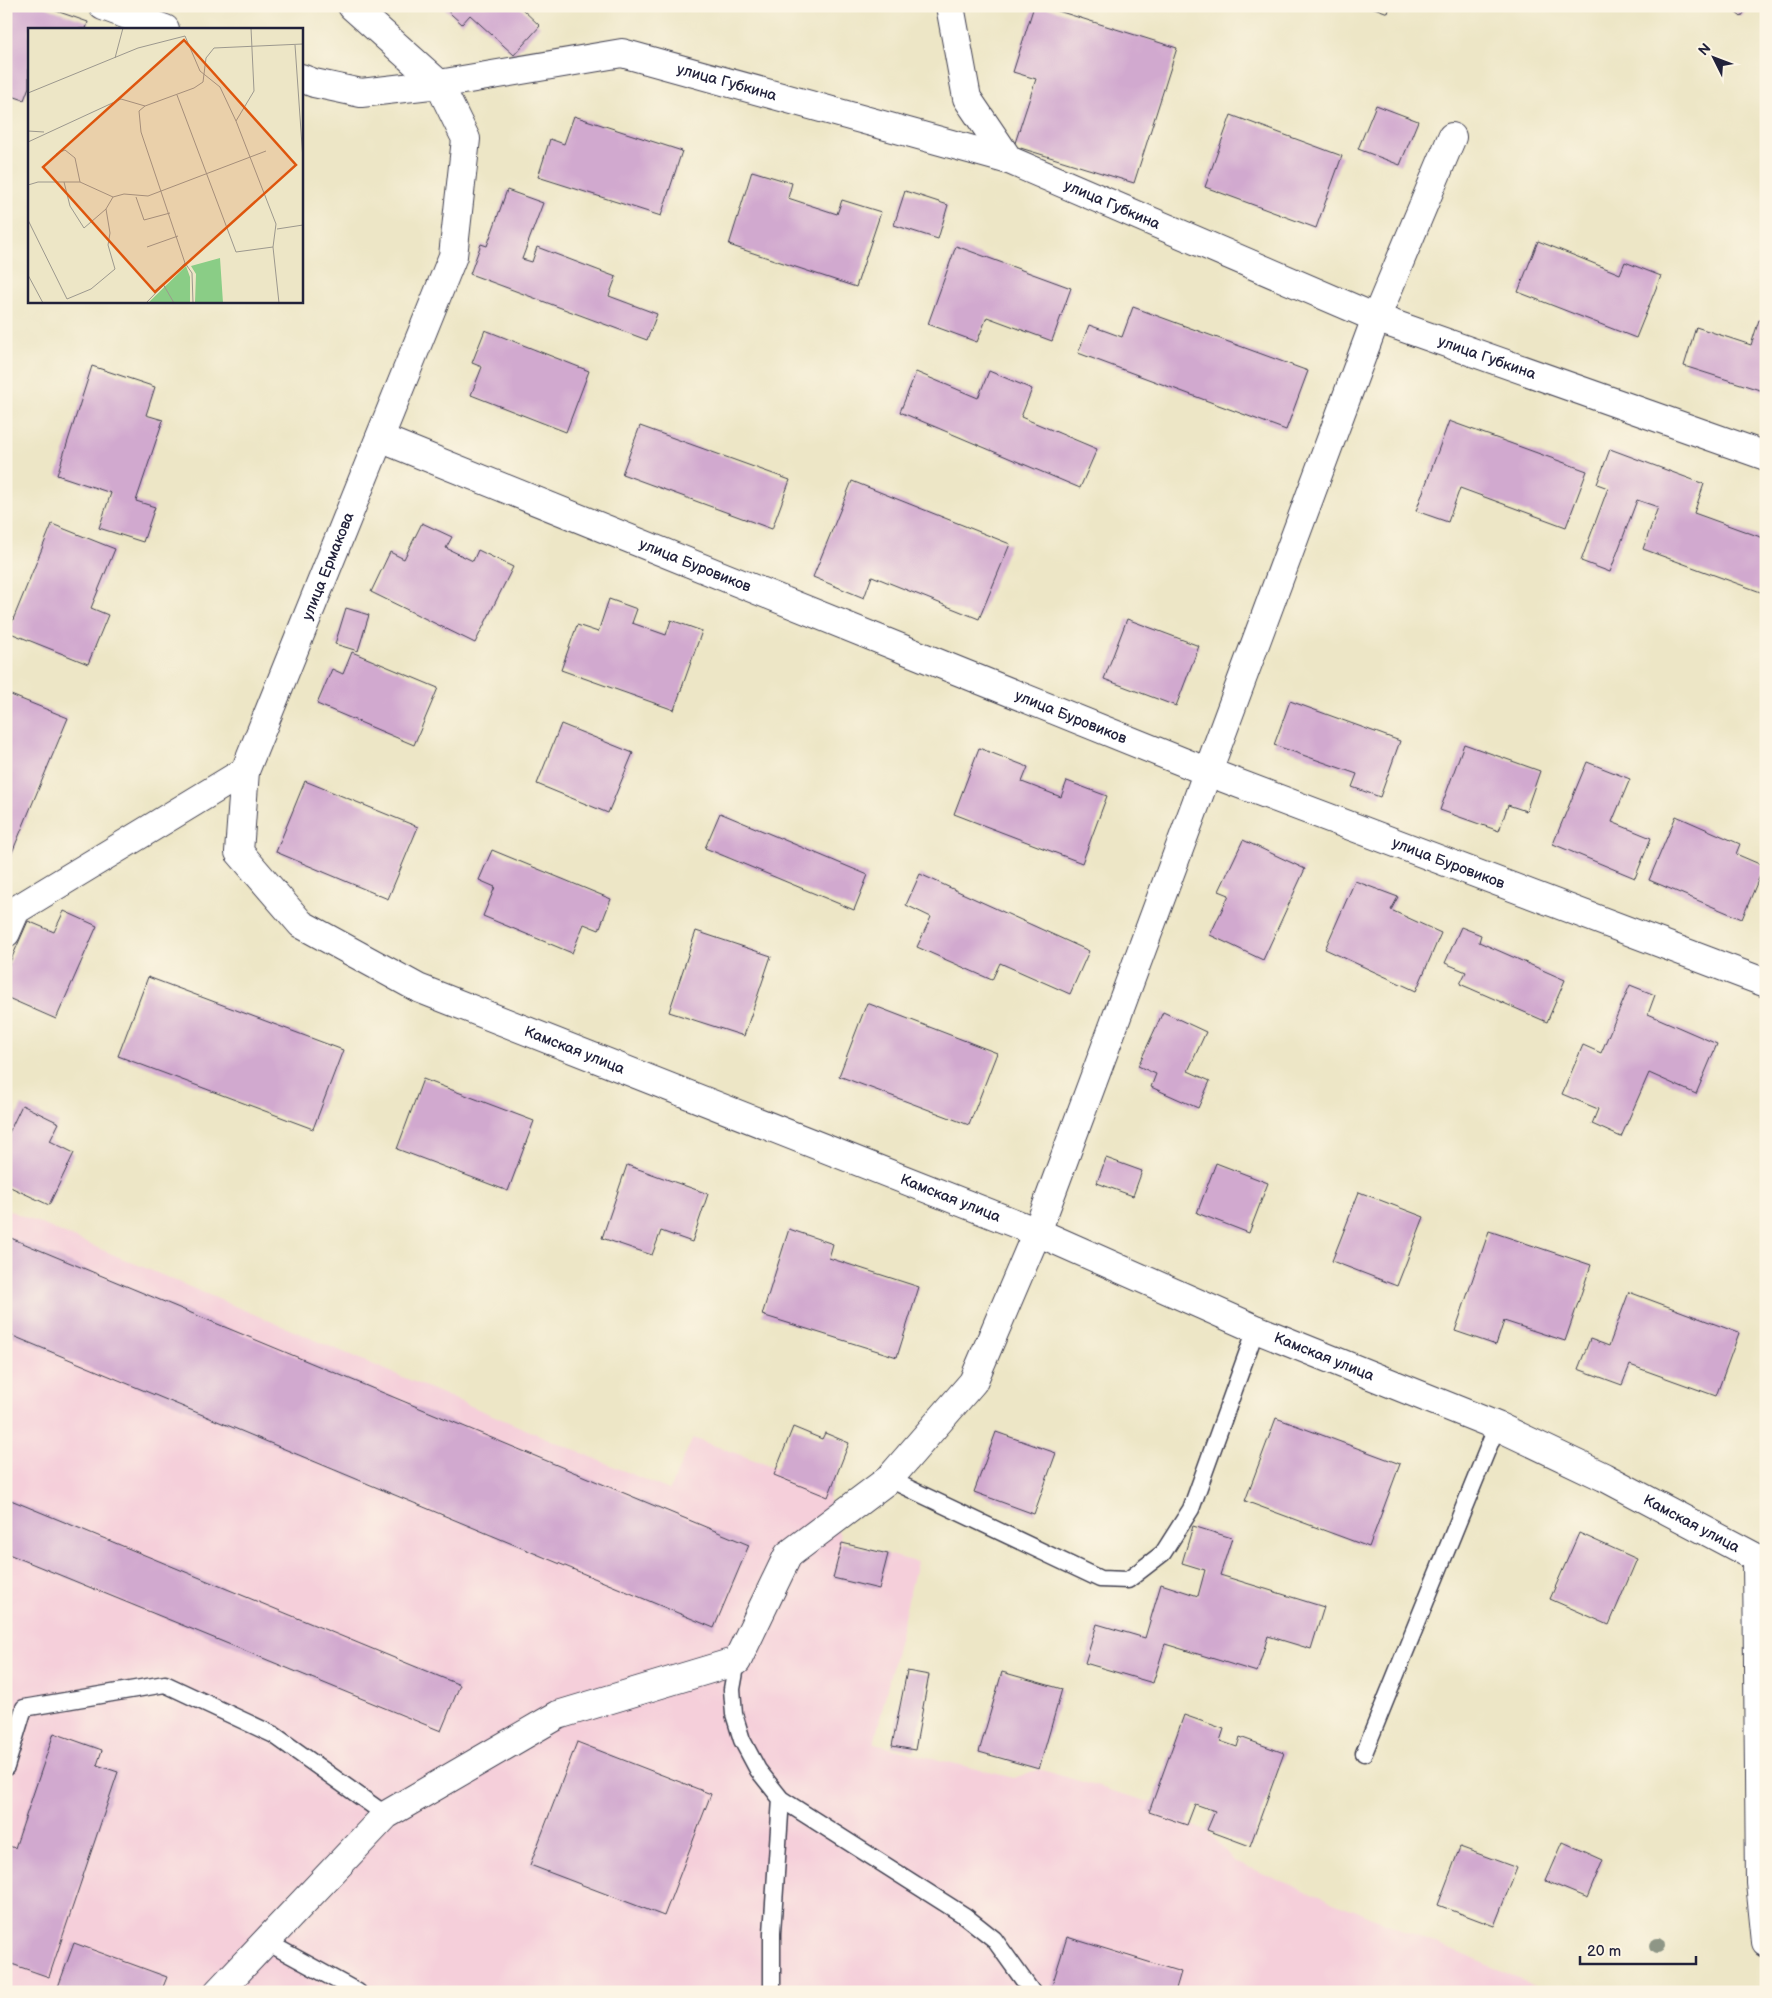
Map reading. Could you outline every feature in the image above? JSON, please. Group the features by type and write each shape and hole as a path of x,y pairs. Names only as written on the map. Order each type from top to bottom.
{"street":[{"path":"103,6 162,28"},
{"name":"улица Ермакова","path":"245,771 453,256 466,140 439,84 352,6"},
{"path":"950,6 967,98 1009,160"},
{"name":"улица Губкина","path":"439,84 622,52 1009,160 1376,318 1766,456"},
{"path":"302,78 314,83 361,93 439,84"},
{"path":"218,1992 386,1815 558,1714 737,1661 788,1555 889,1479 973,1382 1037,1232 1376,318 1452,137"},
{"name":"улица Буровиков","path":"380,438 1208,772 1766,983"},
{"path":"6,933 16,910 245,771"},
{"name":"Камская улица","path":"245,771 238,852 301,924 418,988 1037,1232 1256,1329 1497,1426 1604,1477 1761,1558"},
{"path":"1761,1558 1763,1884 1766,1942"}],"lane":[{"path":"889,1479 1100,1579 1128,1580 1163,1553 1192,1509 1256,1329"},
{"path":"1364,1753 1497,1426"},
{"path":"737,1661 732,1689 734,1714 739,1732 758,1770 781,1798 965,1916 994,1939 1032,1992"},
{"path":"6,1767 24,1708 165,1684 274,1735 386,1815"},
{"path":"772,1992 772,1934 781,1798"},
{"path":"265,1941 358,1992"}],"shaded area":[{"path":"6,1209 669,1490 693,1438 777,1468 774,1475 828,1497 842,1543 917,1562 874,1744 1014,1778 1039,1769 1153,1803 1150,1812 1207,1830 1235,1862 1555,1992 6,1992"}],"building":[{"path":"6,6 42,6 88,22 86,28 28,28 28,90 24,100 6,94"},
{"path":"442,6 522,6 521,8 540,26 514,55 470,15 462,24"},
{"path":"1034,6 1042,6 1177,48 1134,183 1014,146 1036,79 1013,72"},
{"path":"1369,6 1390,6 1388,13"},
{"path":"1728,6 1749,6 1741,17"},
{"path":"1376,105 1418,121 1400,165 1358,149"},
{"path":"1231,115 1342,156 1316,228 1205,187"},
{"path":"574,116 682,151 661,216 538,177 550,139 564,144"},
{"path":"752,171 792,183 788,198 837,214 842,200 881,212 856,287 729,245"},
{"path":"507,190 543,203 522,259 532,262 537,247 616,277 609,296 657,314 647,340 470,274 481,244 487,246"},
{"path":"905,191 948,205 938,239 894,225"},
{"path":"1538,241 1620,274 1625,262 1661,276 1636,338 1518,292"},
{"path":"956,246 1071,288 1052,341 987,317 977,342 928,324"},
{"path":"1133,307 1308,371 1286,430 1078,353 1089,325 1122,337"},
{"path":"1759,320 1766,322 1766,392 1684,366 1696,327 1751,345"},
{"path":"485,330 589,371 566,432 471,395 482,367 472,363"},
{"path":"92,366 155,387 146,415 163,420 136,501 155,507 143,542 99,528 111,493 57,475"},
{"path":"989,371 1032,389 1021,417 1097,449 1080,488 900,412 916,372 978,398"},
{"path":"1449,421 1587,471 1566,527 1460,488 1448,522 1416,511"},
{"path":"640,426 790,480 772,529 622,474"},
{"path":"1610,449 1704,484 1694,513 1766,539 1766,594 1643,549 1658,507 1637,500 1610,572 1581,561 1608,488 1597,484"},
{"path":"852,481 1010,544 979,619 872,576 864,598 813,577"},
{"path":"422,523 452,537 446,548 473,561 478,550 513,567 475,643 371,592 390,552 404,559"},
{"path":"52,524 115,549 91,608 108,615 88,664 8,632"},
{"path":"609,599 637,609 632,623 666,635 671,620 702,631 674,710 561,670 577,625 598,632"},
{"path":"346,608 369,615 358,651 335,644"},
{"path":"1127,619 1199,646 1176,706 1104,679"},
{"path":"352,652 438,688 414,745 317,704 332,669 343,674"},
{"path":"6,693 68,718 6,867"},
{"path":"1290,701 1400,741 1380,797 1352,787 1357,774 1274,745"},
{"path":"561,724 633,753 608,813 537,784"},
{"path":"1464,744 1540,771 1526,811 1508,805 1499,831 1440,810"},
{"path":"979,748 1028,767 1022,782 1061,797 1067,781 1107,796 1082,863 954,814"},
{"path":"1587,762 1630,779 1612,822 1651,838 1635,878 1553,844"},
{"path":"305,781 418,827 388,899 276,852"},
{"path":"720,813 868,875 854,910 705,848"},
{"path":"1676,816 1740,844 1736,854 1764,866 1742,919 1649,880"},
{"path":"1243,840 1305,869 1263,960 1210,935 1229,895 1219,891"},
{"path":"492,850 611,899 599,930 584,924 572,953 483,916 495,887 479,880"},
{"path":"920,874 1089,951 1070,994 1000,963 992,980 917,947 931,917 906,905"},
{"path":"1355,881 1398,897 1391,910 1441,933 1416,991 1325,949"},
{"path":"64,911 97,926 56,1019 6,997 6,971 28,921 54,932"},
{"path":"1461,927 1481,935 1479,942 1565,980 1547,1022 1460,984 1466,972 1445,963"},
{"path":"696,931 771,956 744,1036 669,1012"},
{"path":"148,977 343,1050 313,1129 118,1056"},
{"path":"1630,985 1655,995 1648,1014 1717,1044 1696,1094 1649,1073 1621,1137 1592,1124 1598,1109 1562,1094 1583,1045 1601,1053"},
{"path":"867,1003 997,1053 969,1125 839,1076"},
{"path":"1163,1012 1206,1032 1188,1071 1210,1081 1198,1108 1151,1087 1156,1074 1138,1066"},
{"path":"423,1079 534,1121 508,1191 397,1149"},
{"path":"22,1105 59,1123 50,1141 74,1153 49,1205 6,1185 6,1139"},
{"path":"1106,1158 1142,1171 1133,1196 1097,1183"},
{"path":"1216,1163 1268,1183 1249,1233 1197,1213"},
{"path":"627,1165 708,1194 692,1242 661,1231 652,1255 602,1238"},
{"path":"1359,1192 1424,1217 1397,1286 1332,1261"},
{"path":"789,1229 833,1244 829,1258 919,1287 897,1357 762,1315"},
{"path":"1489,1231 1591,1265 1565,1341 1504,1321 1496,1345 1455,1331"},
{"path":"6,1236 749,1545 714,1628 6,1333"},
{"path":"1629,1292 1739,1333 1716,1396 1630,1365 1622,1385 1578,1369 1590,1339 1609,1346"},
{"path":"1276,1418 1400,1464 1369,1547 1245,1501"},
{"path":"793,1427 822,1439 825,1433 849,1443 828,1497 774,1475"},
{"path":"996,1432 1056,1453 1034,1514 974,1492"},
{"path":"6,1498 460,1685 441,1731 6,1553"},
{"path":"1193,1526 1232,1538 1220,1575 1324,1607 1311,1649 1268,1636 1257,1672 1165,1644 1153,1683 1085,1663 1097,1624 1145,1638 1161,1584 1198,1596 1205,1570 1182,1563"},
{"path":"1579,1533 1637,1559 1609,1625 1550,1599"},
{"path":"842,1543 888,1554 879,1589 833,1578"},
{"path":"907,1671 929,1675 915,1750 892,1746"},
{"path":"1002,1672 1062,1689 1039,1769 979,1752"},
{"path":"1184,1715 1224,1729 1220,1741 1237,1747 1240,1737 1284,1753 1250,1846 1207,1830 1215,1811 1195,1804 1187,1825 1149,1812"},
{"path":"54,1733 102,1750 97,1765 118,1772 49,1977 6,1962 6,1845 15,1848"},
{"path":"577,1742 711,1794 664,1916 530,1865"},
{"path":"1563,1842 1603,1860 1587,1898 1546,1881"},
{"path":"1460,1847 1517,1868 1494,1926 1438,1905"},
{"path":"1067,1937 1181,1972 1175,1992 1050,1992"},
{"path":"74,1943 167,1977 161,1992 70,1992 58,1987"}]}
